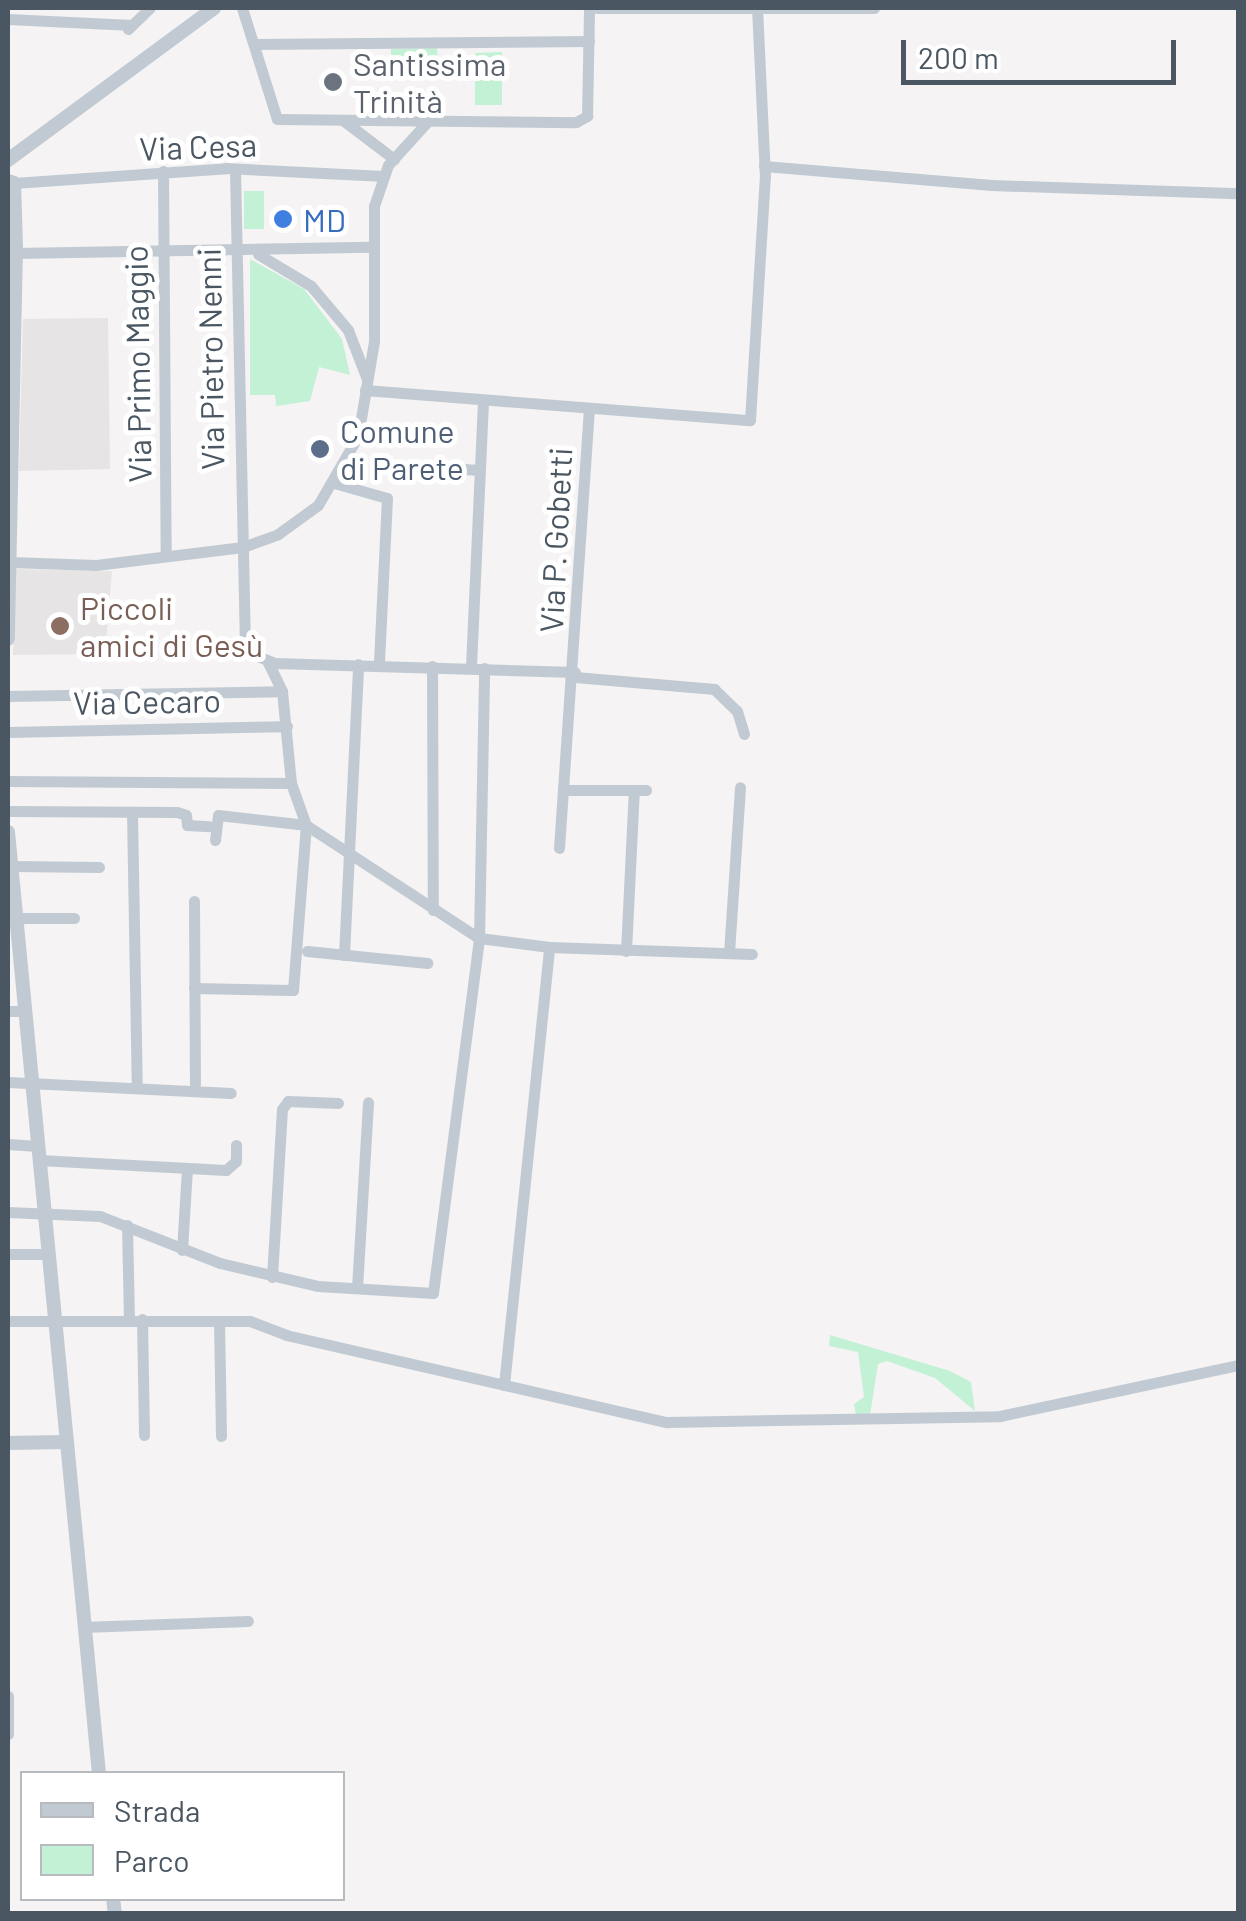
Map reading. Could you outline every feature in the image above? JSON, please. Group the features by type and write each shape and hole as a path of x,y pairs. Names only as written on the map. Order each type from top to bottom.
{"street":[{"path":"8,20 129,28 150,8"},
{"path":"8,639 16,253 8,162 214,8"},
{"path":"242,8 277,118 428,122 582,121 589,8"},
{"path":"597,8 874,8"},
{"path":"366,385 589,412 599,406 750,420 764,166 761,9"},
{"path":"254,44 589,41"},
{"path":"344,121 394,159"},
{"path":"10,562 96,565 242,547 296,523 334,484 358,436 374,341 371,247 384,176 428,122"},
{"path":"764,166 991,185 1238,193"},
{"name":"Via Cesa","path":"10,179 236,170 384,176"},
{"name":"Via Pietro Nenni","path":"236,170 245,650 268,662"},
{"name":"Via Primo Maggio","path":"163,171 166,556"},
{"path":"16,253 164,249 254,252 371,247"},
{"path":"254,252 311,286 348,330 366,385"},
{"path":"8,1212 81,1212 127,1225 182,1250 272,1276 357,1288 433,1293 479,938 477,667 483,401"},
{"name":"Via P. Gobetti","path":"559,848 575,674 589,412"},
{"path":"412,466 480,470"},
{"path":"334,484 387,498 378,664"},
{"path":"194,988 294,990 306,825 291,783 282,690 268,662 477,667 714,689 738,710 744,734"},
{"path":"344,955 353,858 358,664"},
{"path":"432,666 433,910"},
{"path":"8,696 282,690"},
{"name":"Via Cecaro","path":"8,732 287,726"},
{"path":"8,782 291,783"},
{"path":"726,790 740,789 729,954"},
{"path":"563,790 640,790 626,951"},
{"path":"8,811 177,812 186,815 187,826 209,826"},
{"path":"132,812 138,1086"},
{"path":"215,840 218,815 306,825 479,938 549,947 752,954"},
{"path":"8,832 16,918 12,936 24,1011 99,1771"},
{"path":"11,866 100,866"},
{"path":"194,901 195,1084"},
{"path":"16,918 74,918"},
{"path":"504,1385 549,947"},
{"path":"307,951 427,964"},
{"path":"8,1011 24,1011"},
{"path":"8,1082 232,1093"},
{"path":"272,1276 282,1110 288,1101 338,1103"},
{"path":"357,1288 368,1102"},
{"path":"8,1144 38,1153 226,1170 236,1161 236,1145"},
{"path":"182,1250 187,1169"},
{"path":"127,1225 144,1435"},
{"path":"8,1254 49,1254"},
{"path":"8,1321 250,1321 286,1336 667,1422 1000,1416 1238,1365"},
{"path":"219,1321 220,1436"},
{"path":"8,1444 65,1442"},
{"path":"83,1626 248,1621"},
{"path":"8,1696 8,1734"}],"shaded area":[{"path":"108,318 110,469 19,471 23,319"},
{"name":"Piccoli amici di Gesù","path":"16,569 112,571 105,654 13,655"}],"green space":[{"path":"437,48 438,67 391,67 391,49"},
{"path":"502,52 502,105 475,105 475,53"},
{"path":"244,191 264,191 264,229 244,229"},
{"path":"250,259 304,289 342,339 350,375 319,367 310,401 276,406 275,395 250,395"},
{"path":"830,1335 950,1371 971,1382 975,1411 935,1378 887,1361 878,1364 870,1415 856,1415 854,1404 864,1397 858,1352 829,1346"}],"place":[{"name":"Santissima Trinità","path":"333,82"},
{"name":"MD","path":"283,219"},
{"name":"Comune di Parete","path":"320,449"},
{"name":"Piccoli amici di Gesù","path":"60,626"}]}
